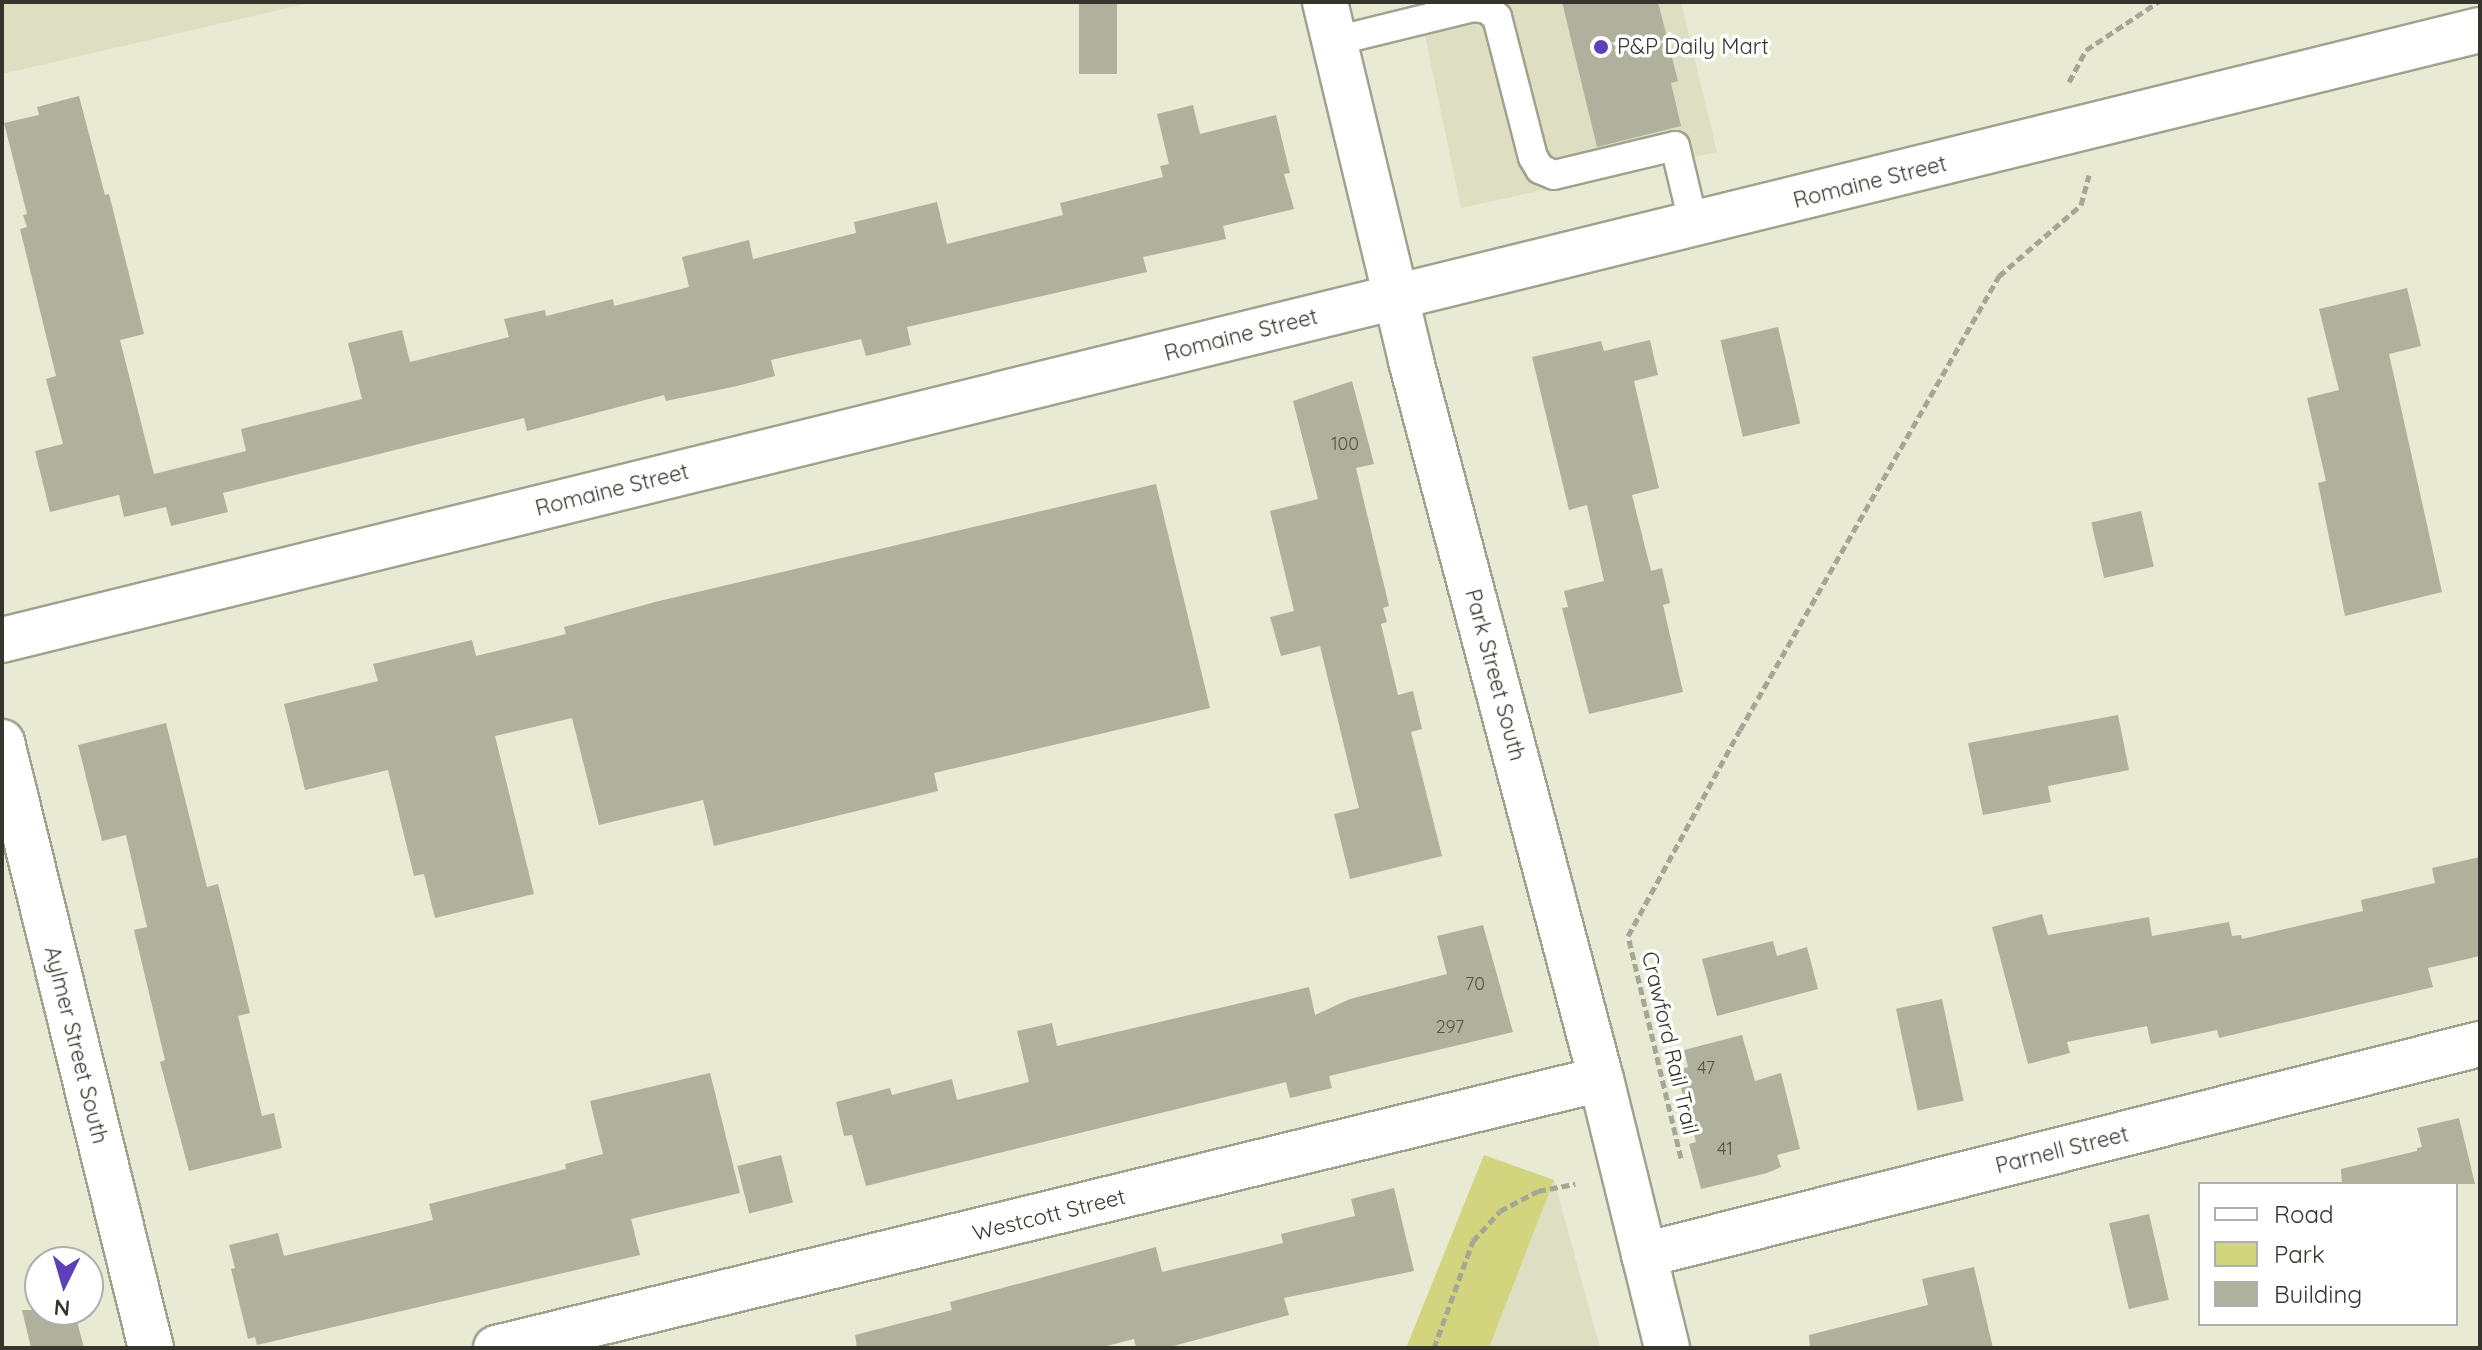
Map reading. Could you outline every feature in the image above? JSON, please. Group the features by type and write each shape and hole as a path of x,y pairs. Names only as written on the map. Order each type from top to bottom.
{"street":[{"name":"Park Street South","path":"1330,22 1396,299 1601,1079 1667,1348"},
{"name":"Romaine Street","path":"2,640 1694,226 2480,30"},
{"name":"Aylmer Street South","path":"2,742 151,1348"},
{"name":"Parnell Street","path":"1644,1255 2480,1044"},
{"name":"Westcott Street","path":"496,1348 1601,1079"}],"lane":[{"path":"1330,22 1473,7 1487,9 1497,17 1533,157 1540,169 1554,175 1675,146 1694,226"}],"path":[{"path":"2069,83 2086,50 2158,2"},
{"name":"Crawford Rail Trail","path":"1681,1158 1628,936 1740,730 1999,276 2081,205 2089,175"},
{"path":"1434,1348 1473,1241 1500,1211 1538,1191 1575,1184"}],"shaded area":[{"path":"2,2 313,2 2,74"},
{"path":"1418,2 1681,2 1717,152 1461,208"},
{"path":"1554,1180 1600,1348 1489,1348"}],"green space":[{"path":"1484,1155 1554,1180 1489,1348 1406,1348"}],"building":[{"path":"1079,2 1117,2 1117,74 1079,74"},
{"path":"1562,2 1658,2 1678,81 1671,83 1681,126 1597,147"},
{"path":"79,96 105,195 109,194 144,334 120,340 154,474 246,451 241,429 362,399 348,343 402,330 410,362 509,337 504,319 545,310 546,316 613,299 614,306 689,287 682,257 749,240 753,259 856,233 854,222 937,202 947,244 1063,215 1060,203 1163,177 1160,166 1169,164 1157,114 1193,105 1200,134 1276,115 1290,173 1284,174 1294,209 1223,226 1226,239 1143,257 1147,272 907,327 911,345 866,356 861,339 771,360 775,376 737,386 666,401 664,395 527,431 524,418 223,493 228,512 171,526 166,507 124,517 119,495 50,512 35,451 63,444 46,379 56,376 20,229 27,227 23,215 27,214 4,123 39,115 37,107"},
{"path":"2407,288 2421,346 2389,354 2442,592 2345,616 2318,483 2326,481 2307,398 2339,390 2319,309"},
{"path":"1778,327 1800,423 1743,437 1721,340"},
{"path":"1650,340 1658,375 1634,381 1659,488 1632,495 1651,571 1662,568 1670,603 1663,605 1683,692 1589,714 1562,608 1568,607 1564,591 1604,581 1587,505 1569,510 1532,357 1601,341 1604,351"},
{"path":"1352,381 1374,464 1356,468 1389,606 1383,608 1387,622 1381,624 1398,695 1413,691 1422,729 1411,732 1442,856 1350,879 1334,814 1359,808 1320,646 1281,656 1270,617 1294,611 1270,511 1318,499 1293,401"},
{"path":"1156,484 1210,708 934,773 938,791 714,846 703,800 599,825 572,718 495,736 534,894 435,918 424,874 414,876 388,770 305,790 284,704 378,681 373,664 472,640 476,656 566,634 564,627 655,602"},
{"path":"2141,511 2154,567 2104,578 2091,522"},
{"path":"2118,715 2129,770 2048,786 2051,802 1983,815 1968,743"},
{"path":"166,723 207,887 218,884 232,939 250,1013 238,1016 262,1116 274,1113 282,1148 189,1171 160,1062 165,1060 134,930 147,927 126,835 102,841 78,745"},
{"path":"2480,857 2480,956 2428,968 2433,987 2219,1038 2217,1030 2151,1044 2147,1026 2067,1042 2070,1053 2028,1064 1992,927 2042,914 2048,935 2149,917 2152,936 2229,922 2232,936 2241,935 2242,939 2363,911 2361,900 2435,883 2432,868"},
{"path":"1483,925 1513,1032 1329,1076 1332,1088 1290,1098 1286,1082 866,1186 852,1135 844,1136 836,1102 890,1088 892,1095 952,1079 957,1100 1029,1082 1017,1031 1052,1023 1057,1046 1309,987 1315,1015 1350,999 1447,974 1437,936"},
{"path":"1773,941 1777,956 1807,947 1818,989 1717,1016 1702,959"},
{"path":"1942,999 1964,1101 1918,1110 1896,1009"},
{"path":"1742,1035 1755,1081 1781,1073 1800,1149 1777,1155 1781,1167 1767,1173 1701,1189 1689,1144 1696,1142 1676,1070 1688,1067 1684,1050"},
{"path":"710,1073 740,1193 631,1219 640,1255 257,1345 255,1337 248,1339 231,1269 235,1268 229,1245 278,1233 284,1256 433,1220 429,1204 566,1169 565,1164 603,1154 590,1101"},
{"path":"2459,1118 2475,1184 2342,1182 2341,1169 2417,1151 2422,1147 2417,1128"},
{"path":"781,1155 793,1203 749,1213 737,1166"},
{"path":"1394,1188 1414,1271 1284,1298 1289,1315 1166,1348 1136,1348 1134,1339 1099,1348 857,1348 855,1335 952,1310 950,1302 1156,1247 1162,1272 1283,1243 1281,1234 1355,1216 1351,1199"},
{"path":"2149,1214 2169,1300 2129,1309 2109,1223"},
{"path":"1974,1267 1993,1348 1810,1348 1809,1335 1928,1305 1922,1279"},
{"path":"26,1326 78,1326 84,1348 31,1348"}],"place":[{"name":"P&P Daily Mart","path":"1601,47"}]}
